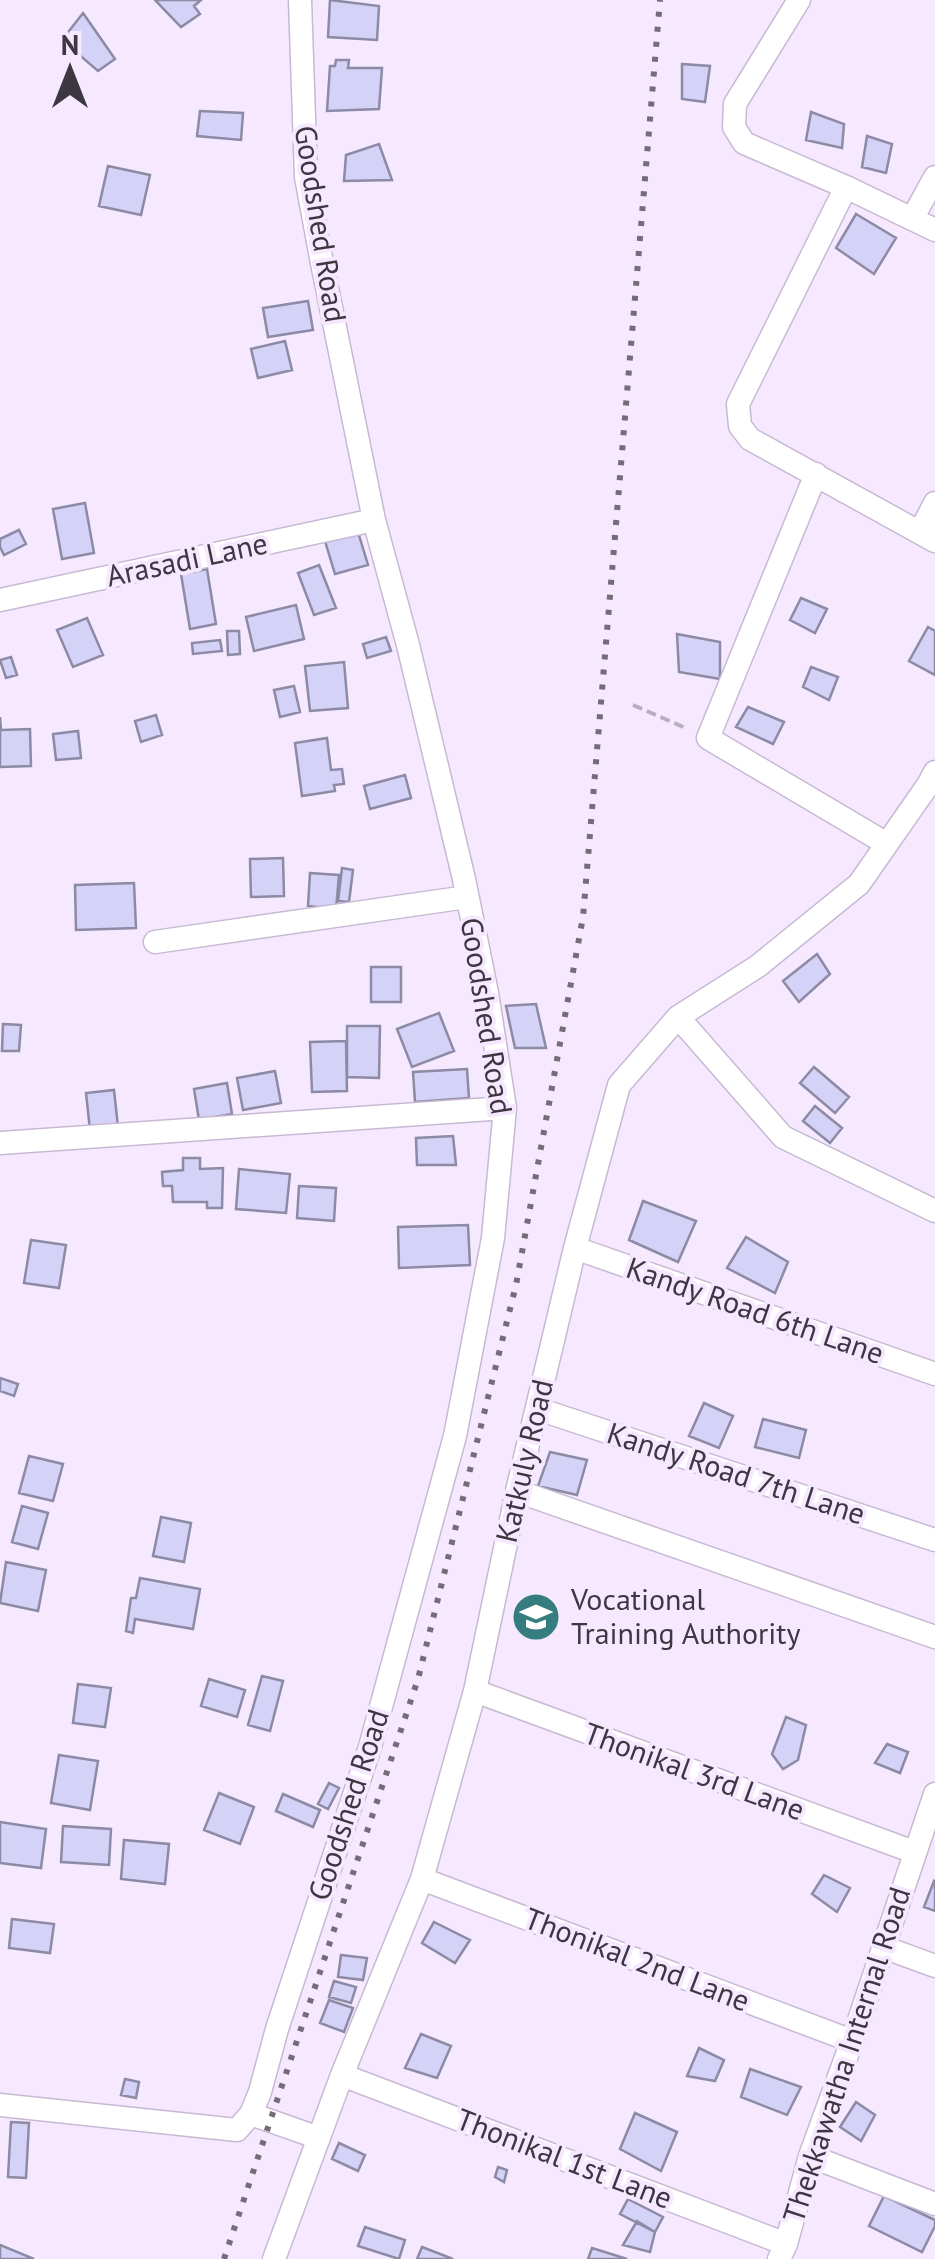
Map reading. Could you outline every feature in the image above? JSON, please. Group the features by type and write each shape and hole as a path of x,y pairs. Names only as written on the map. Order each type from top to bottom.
{"street":[{"name":"Goodshed Road","path":"244,2122 260,2092 370,1747 455,1436 493,1238 504,1108 487,992 408,645 374,520 306,177 300,0"},
{"path":"799,0 735,104 734,127 744,142 935,230"},
{"path":"912,219 935,177"},
{"path":"846,186 738,404 740,426 750,439 928,536 935,504"},
{"path":"816,474 708,738 887,844"},
{"name":"Arasadi Lane","path":"0,600 374,520"},
{"name":"Katkuly Road","path":"274,2259 342,2075 422,1879 474,1691 517,1491 618,1086 678,1018 758,966 859,884 935,772"},
{"path":"155,942 467,898"},
{"path":"678,1018 783,1137 935,1211"},
{"path":"0,1143 504,1108"},
{"name":"Kandy Road 6th Lane","path":"575,1248 935,1374"},
{"name":"Kandy Road 7th Lane","path":"538,1409 935,1540"},
{"path":"517,1491 935,1637"},
{"name":"Thonikal 3rd Lane","path":"474,1691 914,1852"},
{"name":"Thekkawatha Internal Road","path":"782,2251 810,2156 935,1794"},
{"name":"Thonikal 2nd Lane","path":"422,1879 852,2040"},
{"path":"883,1947 935,1966"},
{"name":"Thonikal 1st Lane","path":"342,2075 782,2251"},
{"path":"0,2105 244,2122 319,2138"},
{"path":"810,2156 935,2204"}],"path":[{"path":"632,705 708,738"}],"building":[{"path":"155,0 201,0 194,6 200,14 181,27"},
{"path":"330,0 379,6 377,40 328,37"},
{"path":"83,13 115,59 98,71 62,40"},
{"path":"336,60 349,60 348,68 382,68 379,109 327,111 330,66 335,66"},
{"path":"682,64 710,66 705,102 682,99"},
{"path":"200,111 243,113 241,140 197,136"},
{"path":"811,112 844,124 842,148 806,140"},
{"path":"867,136 892,144 886,173 862,167"},
{"path":"379,144 392,180 344,181 346,155"},
{"path":"108,166 150,175 141,215 99,206"},
{"path":"856,214 896,238 874,274 836,248"},
{"path":"308,301 313,330 268,337 263,308"},
{"path":"285,341 292,370 258,378 251,349"},
{"path":"85,503 94,553 62,559 53,509"},
{"path":"19,530 26,544 4,555 0,539"},
{"path":"358,532 368,565 335,574 325,541"},
{"path":"319,565 336,608 314,615 298,573"},
{"path":"207,569 216,624 190,629 181,574"},
{"path":"801,598 827,609 815,633 790,620"},
{"path":"296,605 304,639 254,651 246,617"},
{"path":"87,618 103,655 73,667 57,630"},
{"path":"928,627 935,631 935,675 909,661"},
{"path":"227,631 239,631 240,654 228,655"},
{"path":"677,634 720,642 720,679 679,672"},
{"path":"386,637 391,651 367,658 363,644"},
{"path":"220,640 222,651 193,654 192,643"},
{"path":"11,657 17,675 6,678 0,660"},
{"path":"344,662 348,708 310,711 305,666"},
{"path":"811,667 838,677 829,700 803,687"},
{"path":"294,686 300,712 280,717 274,690"},
{"path":"748,707 784,722 773,744 736,727"},
{"path":"156,715 162,735 141,742 135,721"},
{"path":"0,717 1,730 30,729 31,766 0,767"},
{"path":"78,731 81,758 56,760 53,734"},
{"path":"327,738 331,770 342,769 344,784 334,785 335,791 302,796 295,743"},
{"path":"405,775 411,798 370,809 364,786"},
{"path":"283,858 284,896 251,897 250,859"},
{"path":"342,868 353,870 349,902 338,901"},
{"path":"310,873 339,875 336,909 308,906"},
{"path":"134,883 136,928 76,930 75,885"},
{"path":"817,954 830,974 799,1002 783,981"},
{"path":"371,967 401,967 401,1002 371,1002"},
{"path":"536,1004 546,1048 515,1048 506,1006"},
{"path":"439,1013 454,1051 412,1067 397,1029"},
{"path":"3,1024 21,1025 19,1051 2,1051"},
{"path":"347,1026 380,1026 379,1078 347,1077"},
{"path":"346,1041 347,1091 312,1092 310,1042"},
{"path":"814,1067 849,1097 835,1113 800,1083"},
{"path":"467,1069 469,1098 415,1102 413,1072"},
{"path":"275,1071 281,1103 243,1110 237,1078"},
{"path":"227,1083 232,1114 199,1120 194,1089"},
{"path":"114,1090 118,1127 90,1130 86,1093"},
{"path":"815,1106 842,1128 830,1143 803,1121"},
{"path":"453,1136 456,1165 417,1165 416,1138"},
{"path":"183,1158 200,1158 200,1169 223,1168 222,1208 207,1208 207,1202 173,1202 172,1186 163,1186 162,1172 183,1170"},
{"path":"239,1169 290,1174 286,1213 236,1209"},
{"path":"299,1186 336,1188 334,1221 297,1218"},
{"path":"643,1201 696,1221 678,1262 629,1240"},
{"path":"468,1225 470,1265 399,1268 398,1227"},
{"path":"746,1237 788,1262 775,1293 727,1268"},
{"path":"31,1240 66,1245 59,1288 24,1283"},
{"path":"0,1378 18,1384 14,1396 0,1391"},
{"path":"704,1403 733,1416 719,1448 689,1436"},
{"path":"763,1419 806,1430 799,1458 755,1447"},
{"path":"550,1452 587,1460 577,1495 538,1486"},
{"path":"29,1456 63,1464 53,1501 19,1493"},
{"path":"22,1506 48,1513 38,1549 12,1542"},
{"path":"161,1517 191,1523 184,1562 153,1556"},
{"path":"6,1562 46,1570 38,1611 0,1603"},
{"path":"140,1578 200,1589 193,1629 135,1619 133,1633 126,1631 131,1598 136,1598"},
{"path":"262,1676 283,1681 270,1731 248,1725"},
{"path":"209,1679 245,1690 237,1717 201,1706"},
{"path":"78,1684 111,1688 105,1727 73,1723"},
{"path":"786,1717 806,1725 798,1760 783,1769 772,1754"},
{"path":"887,1744 908,1752 900,1773 875,1763"},
{"path":"59,1755 98,1761 90,1810 51,1803"},
{"path":"329,1783 339,1788 328,1809 318,1804"},
{"path":"219,1793 254,1807 240,1844 204,1830"},
{"path":"283,1794 320,1810 313,1827 276,1811"},
{"path":"0,1822 46,1829 41,1868 0,1863"},
{"path":"63,1826 111,1829 109,1865 61,1862"},
{"path":"124,1840 169,1844 165,1884 121,1879"},
{"path":"824,1875 850,1888 837,1912 812,1894"},
{"path":"935,1882 935,1911 924,1907"},
{"path":"12,1919 54,1924 50,1953 9,1948"},
{"path":"434,1922 470,1940 455,1963 422,1943"},
{"path":"341,1955 367,1958 363,1980 338,1977"},
{"path":"334,1981 356,1987 351,2003 329,1997"},
{"path":"329,2000 353,2008 344,2032 320,2023"},
{"path":"421,2034 451,2046 437,2078 405,2068"},
{"path":"699,2048 724,2060 715,2081 687,2076"},
{"path":"750,2069 801,2087 787,2115 741,2097"},
{"path":"125,2079 139,2082 136,2098 121,2095"},
{"path":"856,2102 875,2115 861,2141 840,2127"},
{"path":"635,2113 677,2132 661,2171 620,2149"},
{"path":"11,2122 29,2123 26,2178 8,2177"},
{"path":"339,2143 365,2155 358,2171 332,2159"},
{"path":"498,2167 507,2170 504,2182 495,2177"},
{"path":"884,2196 935,2220 922,2252 869,2226"},
{"path":"628,2199 663,2217 655,2232 620,2214"},
{"path":"637,2221 655,2232 650,2252 623,2245"},
{"path":"365,2227 405,2240 399,2259 358,2246"},
{"path":"0,2245 34,2259 0,2259"},
{"path":"422,2247 453,2259 417,2259"},
{"path":"592,2248 627,2259 588,2259"}],"railway":[{"path":"224,2259 418,1679 516,1285 583,917 660,0"}],"place":[{"name":"Vocational Training Authority","path":"536,1617"}]}
